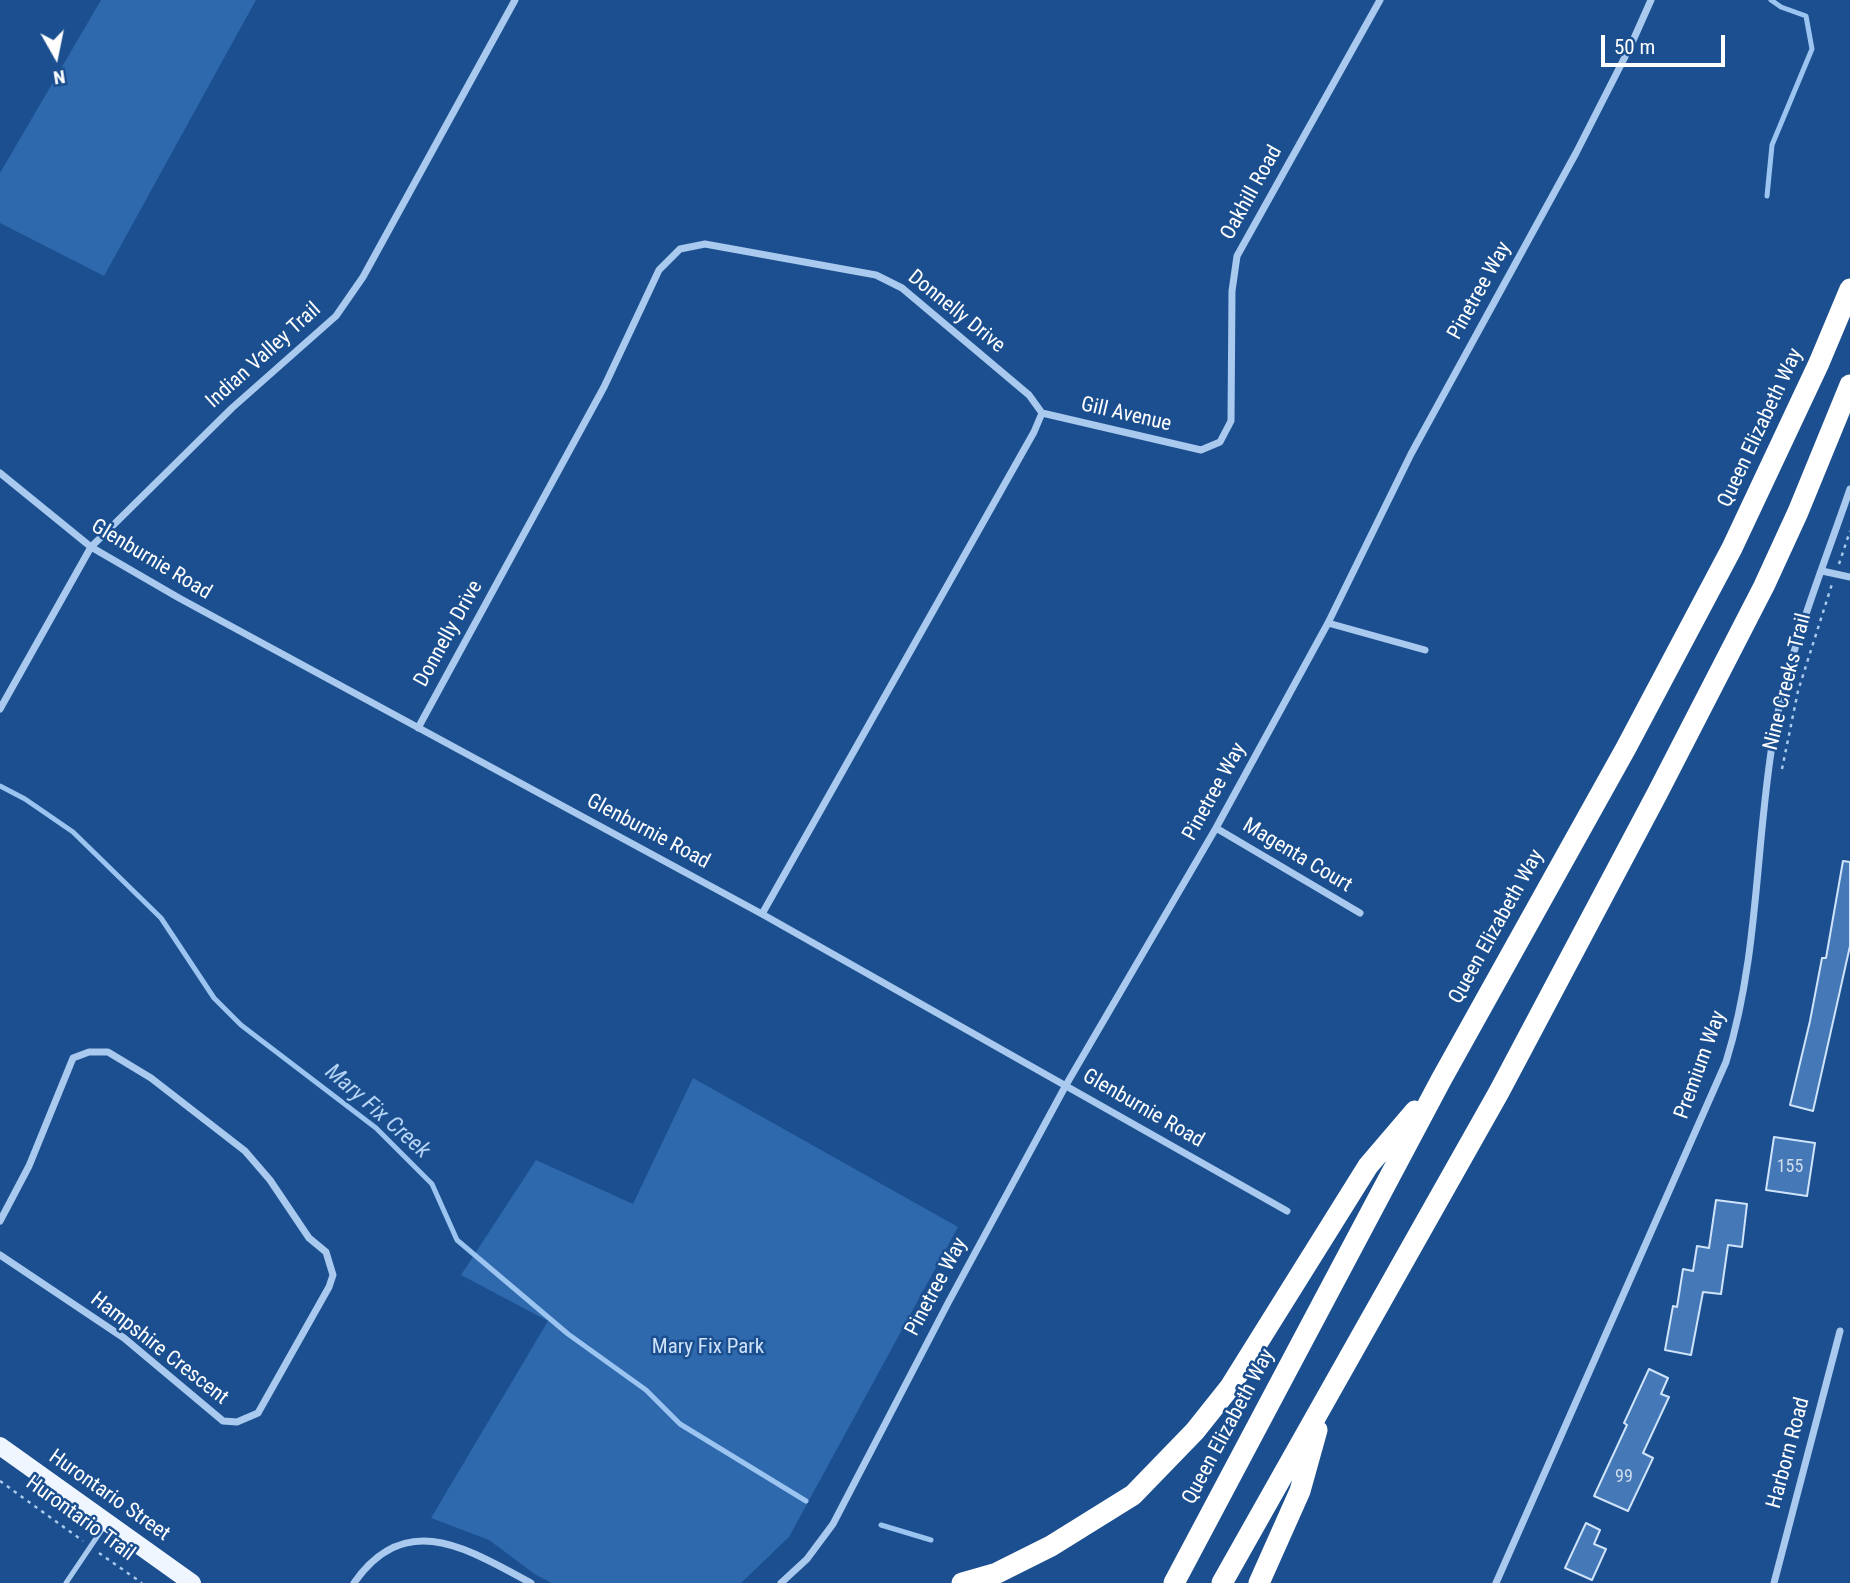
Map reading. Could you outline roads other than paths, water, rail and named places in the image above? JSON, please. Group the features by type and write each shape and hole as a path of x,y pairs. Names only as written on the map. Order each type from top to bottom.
{"highway":[{"name":"Queen Elizabeth Way","path":"1174,1583 1441,1080 1626,748 1731,548 1850,289"},
{"path":"1222,1583 1499,1092 1664,781 1764,586 1798,512 1850,384"},
{"path":"962,1583 997,1573 1051,1546 1133,1495 1195,1431 1230,1387 1368,1166 1441,1080"},
{"path":"1259,1583 1300,1491 1325,1401"}],"main road":[{"name":"Hurontario Street","path":"0,1446 192,1583"}],"street":[{"name":"Indian Valley Trail","path":"0,709 91,547 232,408 335,316 363,277 515,0"},
{"name":"Oakhill Road","path":"1201,450 1220,442 1231,421 1232,290 1237,256 1380,0"},
{"name":"Pinetree Way","path":"781,1583 807,1559 833,1524 1066,1085 1216,828 1328,623 1411,454 1576,153 1651,0"},
{"name":"Donnelly Drive","path":"418,727 604,387 659,270 680,249 705,244 876,275 902,288 913,297 1029,395 1042,413"},
{"name":"Gill Avenue","path":"1042,413 1201,450"},
{"path":"762,914 1028,444 1042,413"},
{"name":"Glenburnie Road","path":"0,473 91,547 179,598 762,914 1287,1211"},
{"name":"Premium Way","path":"1496,1583 1726,1062 1739,1020 1749,962 1775,727 1786,681 1850,489"},
{"path":"1822,570 1850,577"},
{"path":"1328,623 1426,650"},
{"name":"Magenta Court","path":"1216,828 1360,913"},
{"name":"Hampshire Crescent","path":"0,1221 29,1166 73,1058 89,1052 108,1052 151,1078 245,1151 270,1180 309,1238 326,1252 333,1275 329,1287 258,1413 237,1422 223,1421 124,1338 0,1255"},
{"name":"Harborn Road","path":"1774,1583 1840,1331"},
{"path":"354,1583 365,1568 388,1550 421,1540 458,1546 531,1583"}],"lane":[{"path":"66,1583 107,1522"}],"waterway":[{"path":"1767,196 1772,145 1812,49 1806,16 1781,7 1771,0"},
{"name":"Mary Fix Creek","path":"0,786 25,799 73,832 161,918 214,998 241,1025 376,1128 432,1184 457,1240 568,1334 646,1390 680,1424 806,1501"},
{"name":"Mary Fix Creek","path":"881,1525 931,1540"}],"park label":[{"name":"Mary Fix Park","path":"708,1348"}]}
